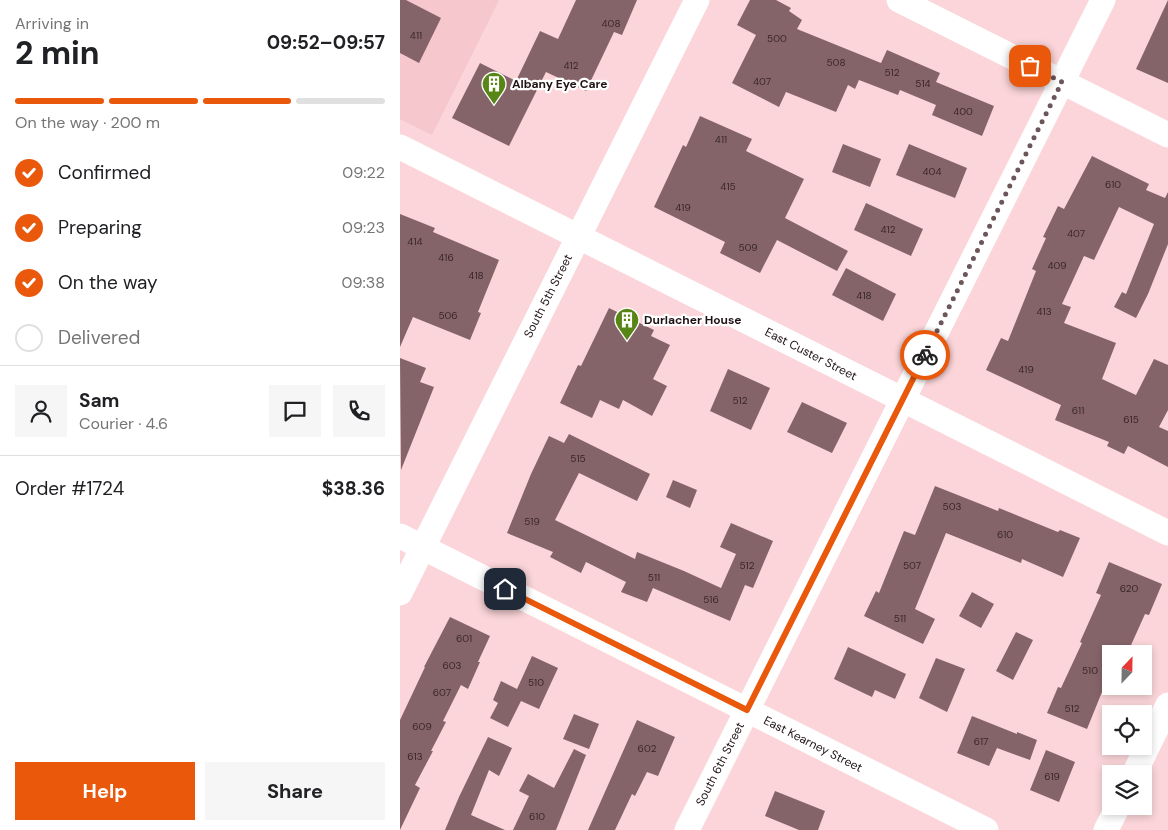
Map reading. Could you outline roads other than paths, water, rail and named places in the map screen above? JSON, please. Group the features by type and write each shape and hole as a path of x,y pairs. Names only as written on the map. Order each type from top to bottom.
{"street":[{"name":"South 5th Street","path":"400,593 697,0"},
{"path":"899,0 1168,135"},
{"name":"South 6th Street","path":"687,830 1103,0"},
{"name":"East Custer Street","path":"400,147 1168,533"},
{"name":"East Kearney Street","path":"400,536 986,830"},
{"path":"1138,765 1168,705"},
{"path":"1106,830 1114,815"}],"place":[{"name":"Albany Eye Care","path":"494,105"},
{"name":"Durlacher House","path":"627,341"}]}
